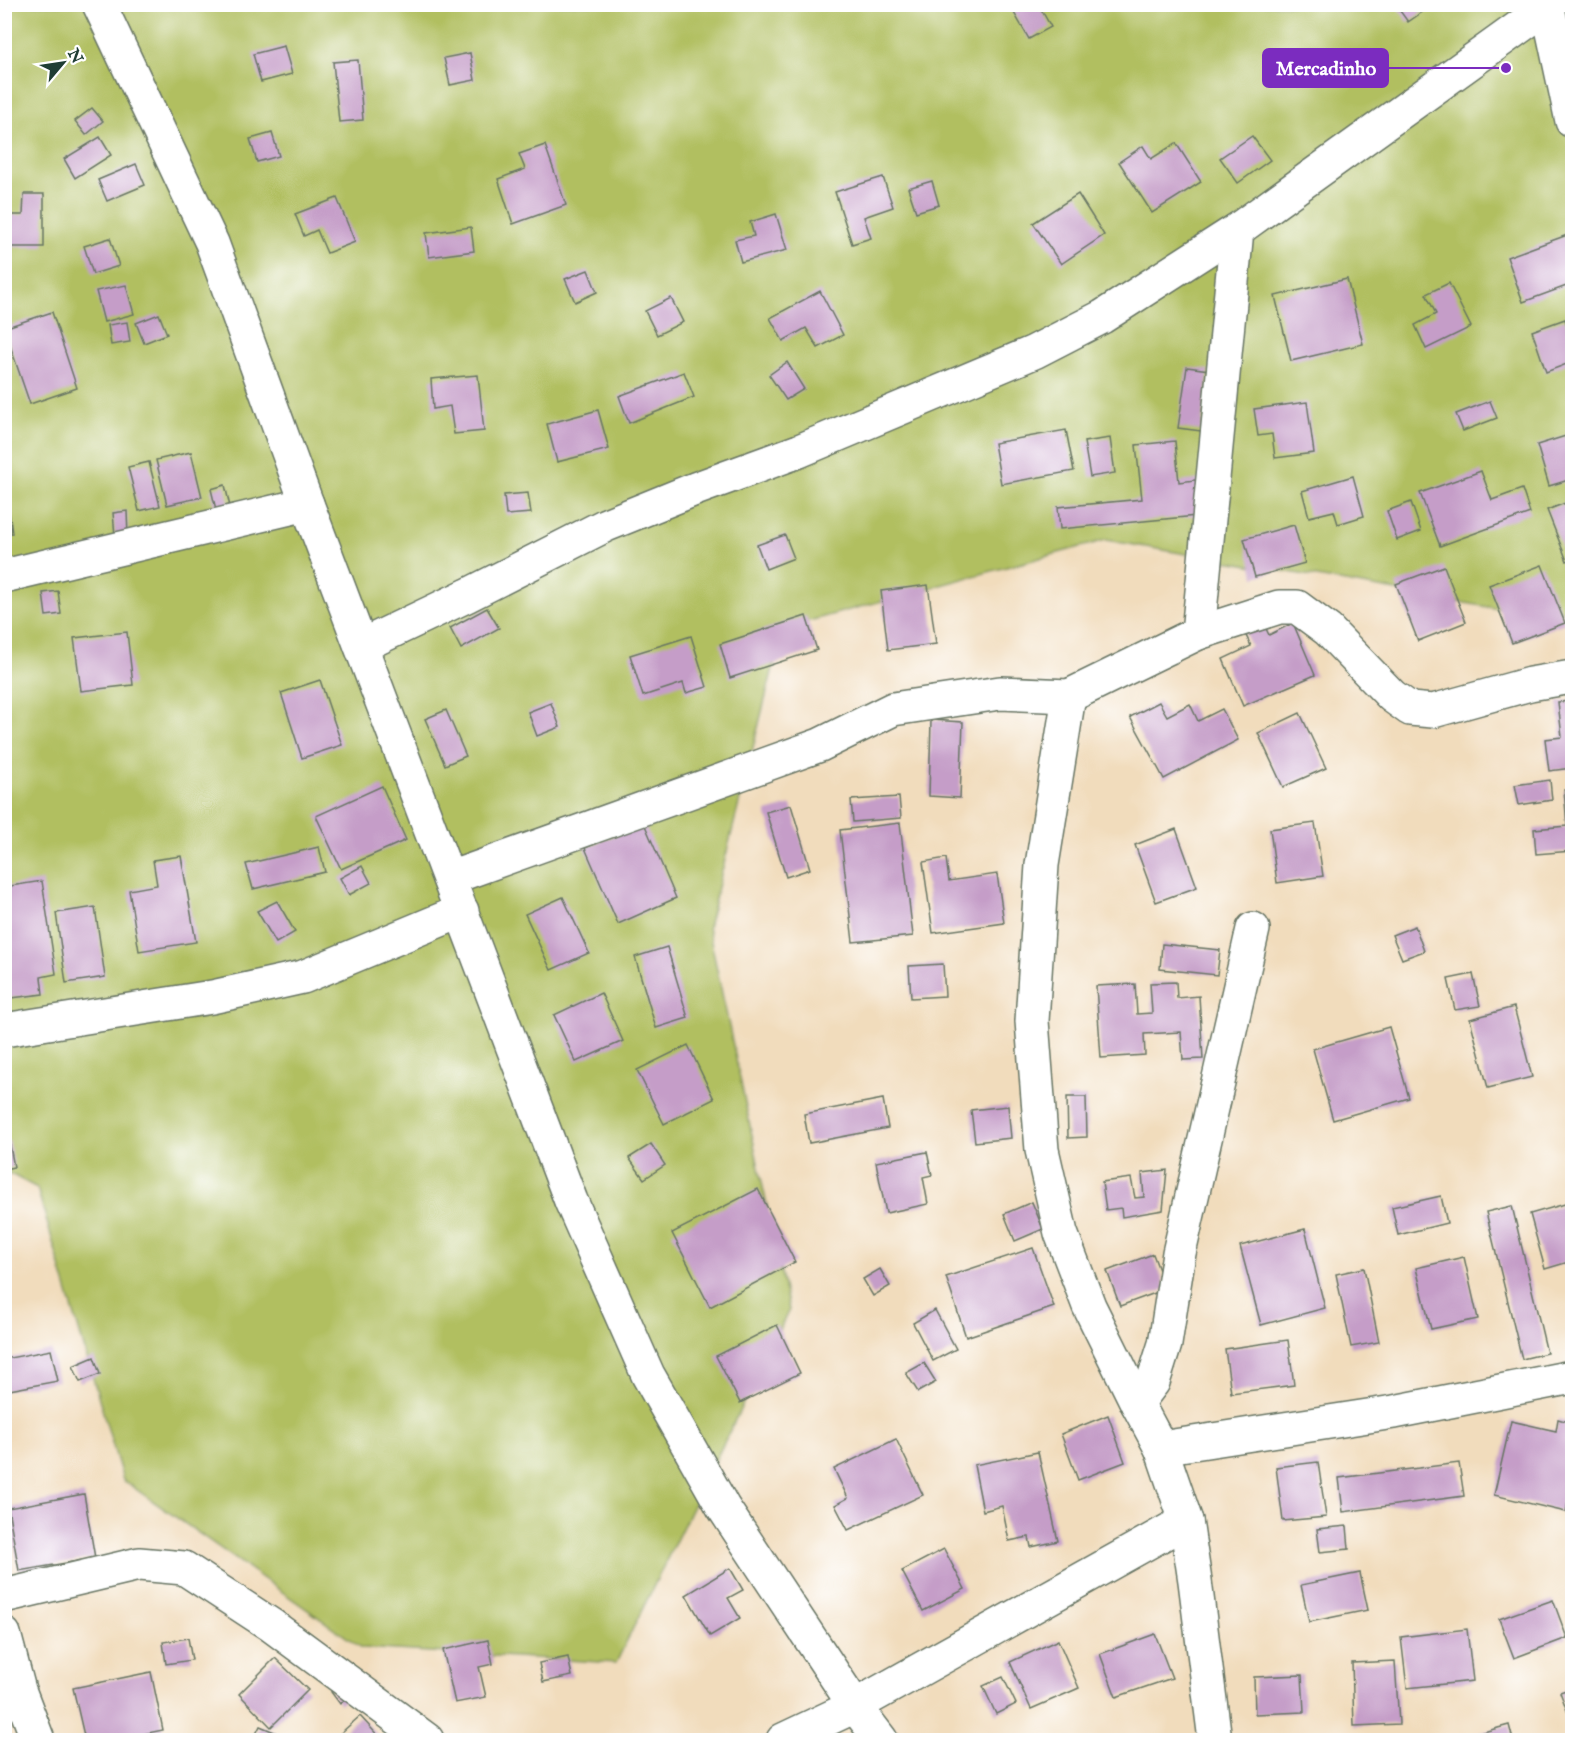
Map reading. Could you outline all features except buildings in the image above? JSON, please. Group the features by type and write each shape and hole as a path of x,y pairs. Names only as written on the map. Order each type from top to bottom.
{"street":[{"path":"99,4 212,243 307,504 571,1201 648,1376 723,1507 880,1740"},
{"path":"361,646 606,525 695,489 798,452 1034,352 1102,317 1237,230 1547,6 1572,121"},
{"path":"1198,633 1237,230"},
{"path":"4,576 307,504"},
{"path":"450,878 820,745 893,709 1000,693 1069,696 1198,633 1279,607 1297,607 1328,630 1392,696 1410,709 1433,711 1530,684 1572,677"},
{"path":"1069,696 1042,865 1032,1021 1042,1150 1061,1233 1089,1306 1161,1448 1186,1521 1215,1740"},
{"path":"4,1030 201,999 303,977 462,911"},
{"path":"1137,1403 1153,1382 1165,1344 1179,1253 1253,929"},
{"path":"1161,1448 1394,1412 1572,1377"},
{"path":"783,1740 855,1706 1186,1521"},
{"path":"4,1596 139,1564 184,1568 271,1625 428,1740"},
{"path":"4,1634 19,1690 38,1740"}],"green space":[{"path":"4,5 1572,5 1572,608 1545,617 1106,540 783,628 708,927 789,1310 616,1663 362,1648 123,1480 37,1188 5,1171"}],"place":[{"name":"Mercadinho","path":"1506,68"}]}
